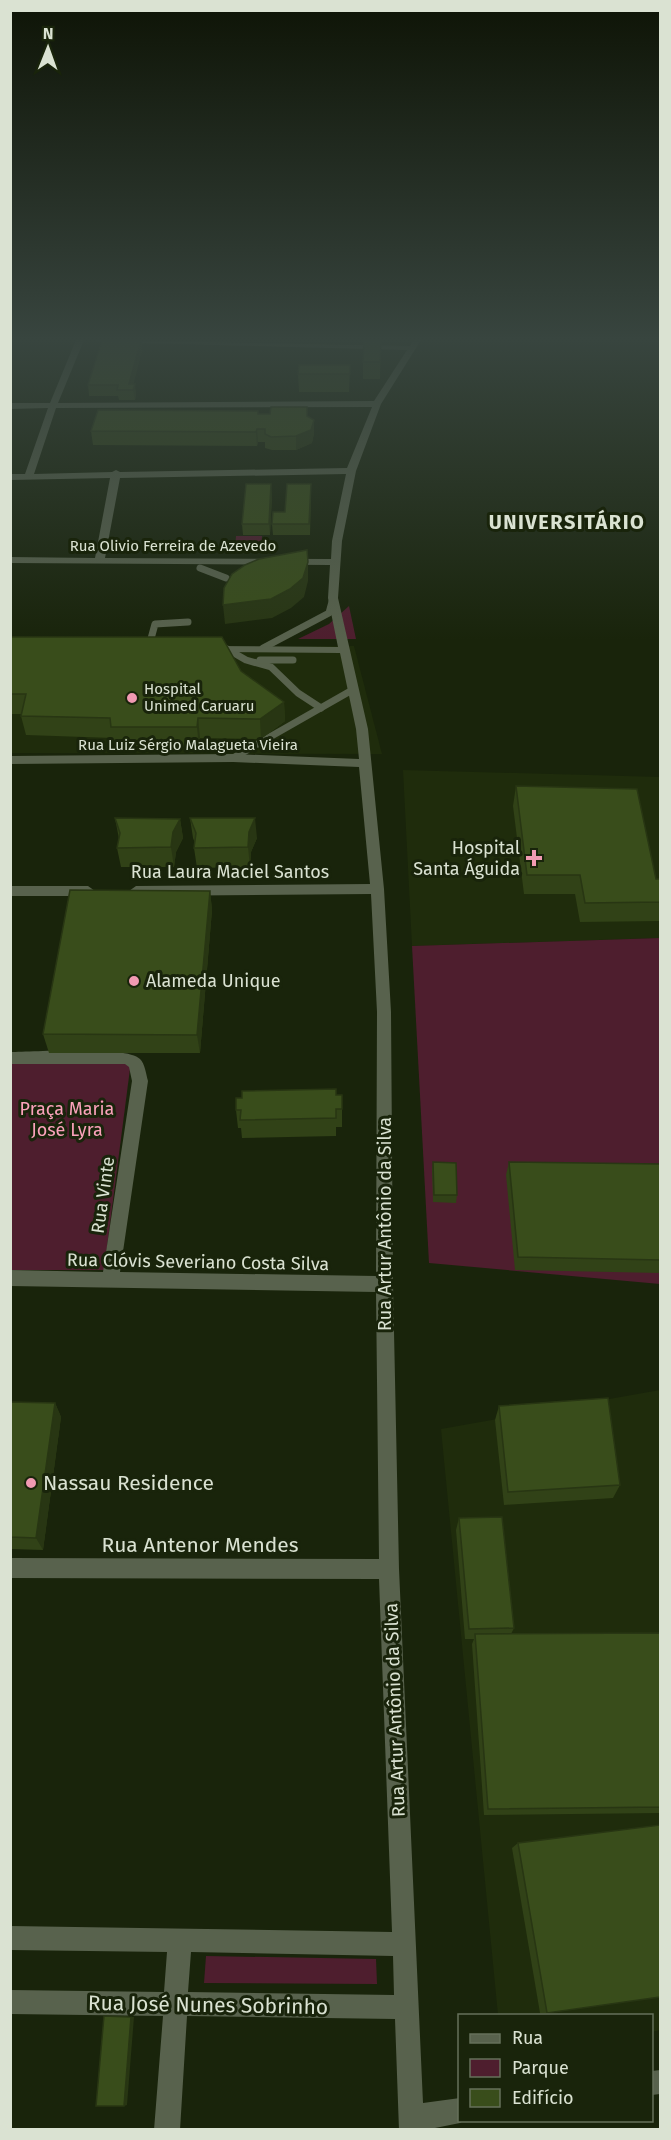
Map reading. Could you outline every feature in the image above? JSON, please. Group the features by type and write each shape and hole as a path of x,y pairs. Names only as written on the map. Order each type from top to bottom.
{"street":[{"path":"29,476 41,440"},
{"name":"Rua Artur Antônio da Silva","path":"363,440 350,475 335,562 333,598 362,729 377,889 384,1012 384,1284 390,1569 412,2123"},
{"path":"10,477 350,475"},
{"path":"100,560 115,477"},
{"name":"Rua Olivio Ferreira de Azevedo","path":"10,560 335,562"},
{"path":"143,649 164,649"},
{"path":"195,649 344,650"},
{"name":"Rua Luiz Sérgio Malagueta Vieira","path":"10,760 233,758 366,763"},
{"name":"Rua Laura Maciel Santos","path":"121,891 377,889"},
{"path":"10,891 98,891"},
{"name":"Rua Vinte","path":"10,1058 128,1059 136,1064 140,1081 110,1280"},
{"name":"Rua Clóvis Severiano Costa Silva","path":"10,1278 384,1284"},
{"name":"Rua Antenor Mendes","path":"10,1568 390,1569"},
{"path":"10,1938 404,1944"},
{"path":"167,2130 180,1939"},
{"name":"Rua José Nunes Sobrinho","path":"10,2002 406,2007"},
{"path":"412,2123 458,2110"}],"lane":[{"path":"201,568 226,578"},
{"path":"263,648 329,613 333,598"},
{"path":"143,649 155,624 188,622"},
{"path":"227,649 246,660 271,667 298,693 321,708"},
{"path":"246,660 293,660"},
{"path":"233,758 354,689"}],"shaded area":[{"path":"354,646 382,754 11,753 10,649"},
{"name":"Hospital Santa Águida","path":"403,770 660,777 660,938 412,946"},
{"path":"660,1390 660,2030 653,2032 653,2014 498,2014 441,1429"}],"green space":[{"path":"236,536 262,536 261,549 235,549"},
{"path":"349,606 356,639 298,639 329,624"},
{"path":"660,938 660,1284 429,1263 412,946"},
{"name":"Praça Maria José Lyra","path":"131,1061 104,1270 11,1270 10,1062"},
{"path":"206,1956 376,1959 377,1984 204,1983"}],"building":[{"path":"246,484 271,484 269,524 242,524"},
{"path":"287,484 311,484 309,524 272,524 273,512 285,512"},
{"path":"307,550 308,562 303,578 290,589 271,599 223,605 224,588 232,574 245,565 259,559"},
{"name":"Hospital Unimed Caruaru","path":"10,637 222,637 241,671 284,702 260,719 198,718 197,727 111,727 110,718 21,716 26,694 10,694"},
{"name":"Hospital Santa Águida","path":"516,786 637,789 656,879 660,879 660,902 585,903 580,875 527,875"},
{"path":"115,818 180,819 173,832 171,847 117,848 120,833"},
{"path":"190,818 255,818 249,832 248,847 194,848 196,833"},
{"name":"Alameda Unique","path":"70,890 210,891 197,1035 43,1034"},
{"path":"336,1089 336,1095 342,1095 342,1109 336,1109 336,1118 240,1120 241,1110 236,1110 236,1098 242,1098 242,1091"},
{"path":"433,1162 456,1163 457,1195 434,1195"},
{"path":"509,1162 660,1164 660,1260 518,1257"},
{"path":"608,1398 620,1485 508,1492 499,1406"},
{"name":"Nassau Residence","path":"10,1402 55,1403 36,1538 10,1537"},
{"path":"502,1517 514,1628 469,1629 459,1518"},
{"path":"660,1633 660,1807 488,1809 475,1634"},
{"path":"660,1825 660,1997 547,2013 518,1843"},
{"path":"104,2016 131,2017 124,2106 96,2106"}],"place":[{"name":"Hospital Unimed Caruaru","path":"132,698"},
{"name":"Hospital Santa Águida","path":"534,858"},
{"name":"Alameda Unique","path":"134,981"},
{"name":"Nassau Residence","path":"31,1483"}],"district":[{"name":"UNIVERSITÁRIO","path":"567,522"}]}
